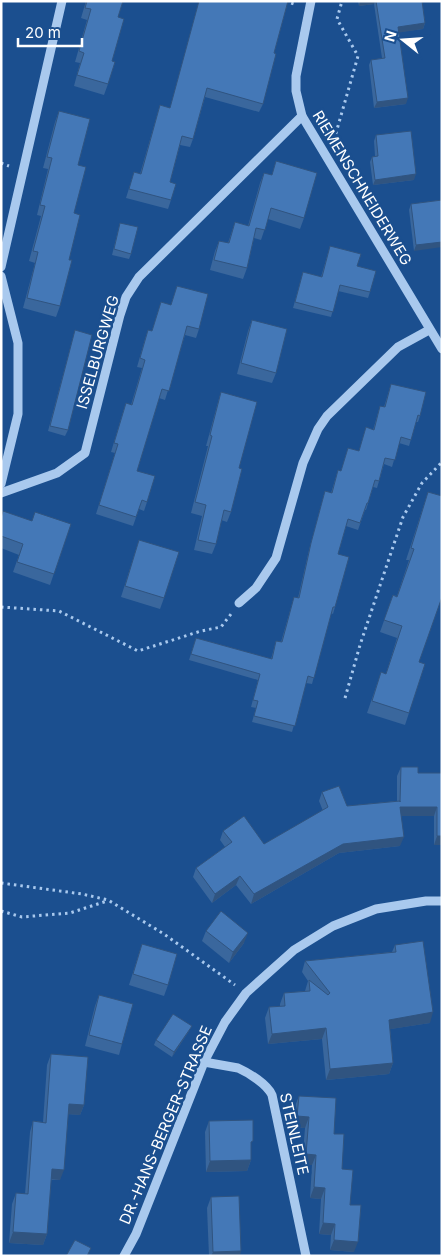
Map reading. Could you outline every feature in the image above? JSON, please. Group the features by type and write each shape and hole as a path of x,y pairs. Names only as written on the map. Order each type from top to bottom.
{"street":[{"path":"1,267 62,1"},
{"name":"RIEMENSCHNEIDERWEG","path":"311,1 296,76 296,91 302,116 442,349"},
{"name":"ISSELBURGWEG","path":"1,493 56,473 84,453 126,297 139,277 302,116"},
{"path":"1,276 18,343 18,414 1,484"},
{"path":"239,603 256,588 276,558 303,463 318,429 327,416 398,347 429,330"},
{"name":"DR.-HANS-BERGER-STRASSE","path":"124,1256 136,1234 204,1062 225,1022 246,993 294,950 333,926 376,909 426,901 442,901"},
{"name":"STEINLEITE","path":"204,1062 243,1070 269,1088 306,1256"}],"path":[{"path":"328,160 358,56 337,20 342,1"},
{"path":"345,698 360,645 402,517 422,483 442,462"},
{"path":"1,607 59,611 138,651 200,631 220,627 239,603"},
{"path":"1,883 82,894 108,900 164,934 246,993"},
{"path":"1,911 22,917 70,913 108,900"}],"building":[{"path":"87,1 123,1 118,17 124,19 112,61 115,62 108,84 77,75 84,53 79,51 91,9 85,8"},
{"path":"199,1 288,1 263,104 207,88 193,139 182,136 170,182 176,184 171,200 129,189 134,172 141,174 160,105 170,108"},
{"path":"376,1 422,1 425,23 398,27 408,98 377,102 371,60 385,58"},
{"path":"59,111 90,119 78,165 86,167 74,213 80,215 69,260 72,260 60,306 27,298 38,252 33,251 45,206 40,205 52,158 47,157"},
{"path":"411,131 416,174 375,180 372,157 378,156 376,135"},
{"path":"276,161 317,173 304,218 271,208 265,230 256,228 247,268 214,260 219,241 229,243 235,222 249,226 264,173 272,175"},
{"path":"442,200 442,242 416,245 411,204"},
{"path":"120,223 138,227 131,254 114,249"},
{"path":"330,246 361,254 357,266 376,271 370,292 340,285 333,312 295,302 303,272 322,277"},
{"path":"177,286 208,294 199,329 187,326 169,391 162,389 137,471 155,476 147,502 142,500 136,517 99,505 118,444 114,443 126,403 132,405 145,360 140,358 148,330 152,331 161,302 171,305"},
{"path":"252,320 287,329 276,373 241,363"},
{"path":"75,330 92,335 68,430 50,426"},
{"path":"391,384 426,392 420,416 418,415 411,440 401,437 395,460 385,458 379,481 375,480 360,523 348,519 338,554 349,557 314,678 308,676 295,726 254,716 258,701 253,700 260,674 191,654 196,638 272,659 276,641 282,642 294,597 299,598 325,491 332,493 338,470 341,471 348,448 359,451 366,427 374,430 380,406 385,407"},
{"path":"221,392 257,402 239,468 242,469 231,512 224,510 216,544 198,540 206,505 195,502"},
{"path":"428,492 442,496 442,597 419,662 425,664 409,713 372,701 381,672 386,674 402,626 384,620 393,595 397,597 414,549 411,548"},
{"path":"3,511 32,521 35,512 71,524 54,574 17,562 23,544 1,536"},
{"path":"139,540 179,552 164,598 125,586"},
{"path":"401,767 418,767 418,773 442,773 442,836 437,836 437,807 400,807 404,837 343,844 254,894 240,876 215,894 196,868 232,842 223,831 244,816 264,844 328,807 322,792 339,786 347,806 400,802"},
{"path":"221,911 248,933 233,952 206,931"},
{"path":"423,941 433,1012 389,1020 393,1063 330,1069 326,1028 272,1034 269,1007 285,1006 284,993 310,991 309,980 328,995 330,993 305,961 396,952 395,945"},
{"path":"142,944 177,954 168,985 133,974"},
{"path":"99,995 133,1004 122,1044 89,1035"},
{"path":"173,1014 192,1026 174,1052 156,1040"},
{"path":"51,1054 88,1057 84,1105 69,1104 64,1170 52,1169 47,1234 13,1232 16,1193 28,1194 33,1121 46,1123"},
{"path":"299,1096 336,1098 334,1134 344,1134 342,1169 353,1170 350,1205 361,1205 358,1242 334,1240 335,1224 323,1223 325,1188 314,1187 316,1155 306,1154 309,1117 297,1116"},
{"path":"253,1120 251,1160 210,1161 209,1121"},
{"path":"239,1196 241,1251 213,1252 211,1197"},
{"path":"75,1240 91,1248 87,1256 66,1256"}]}
